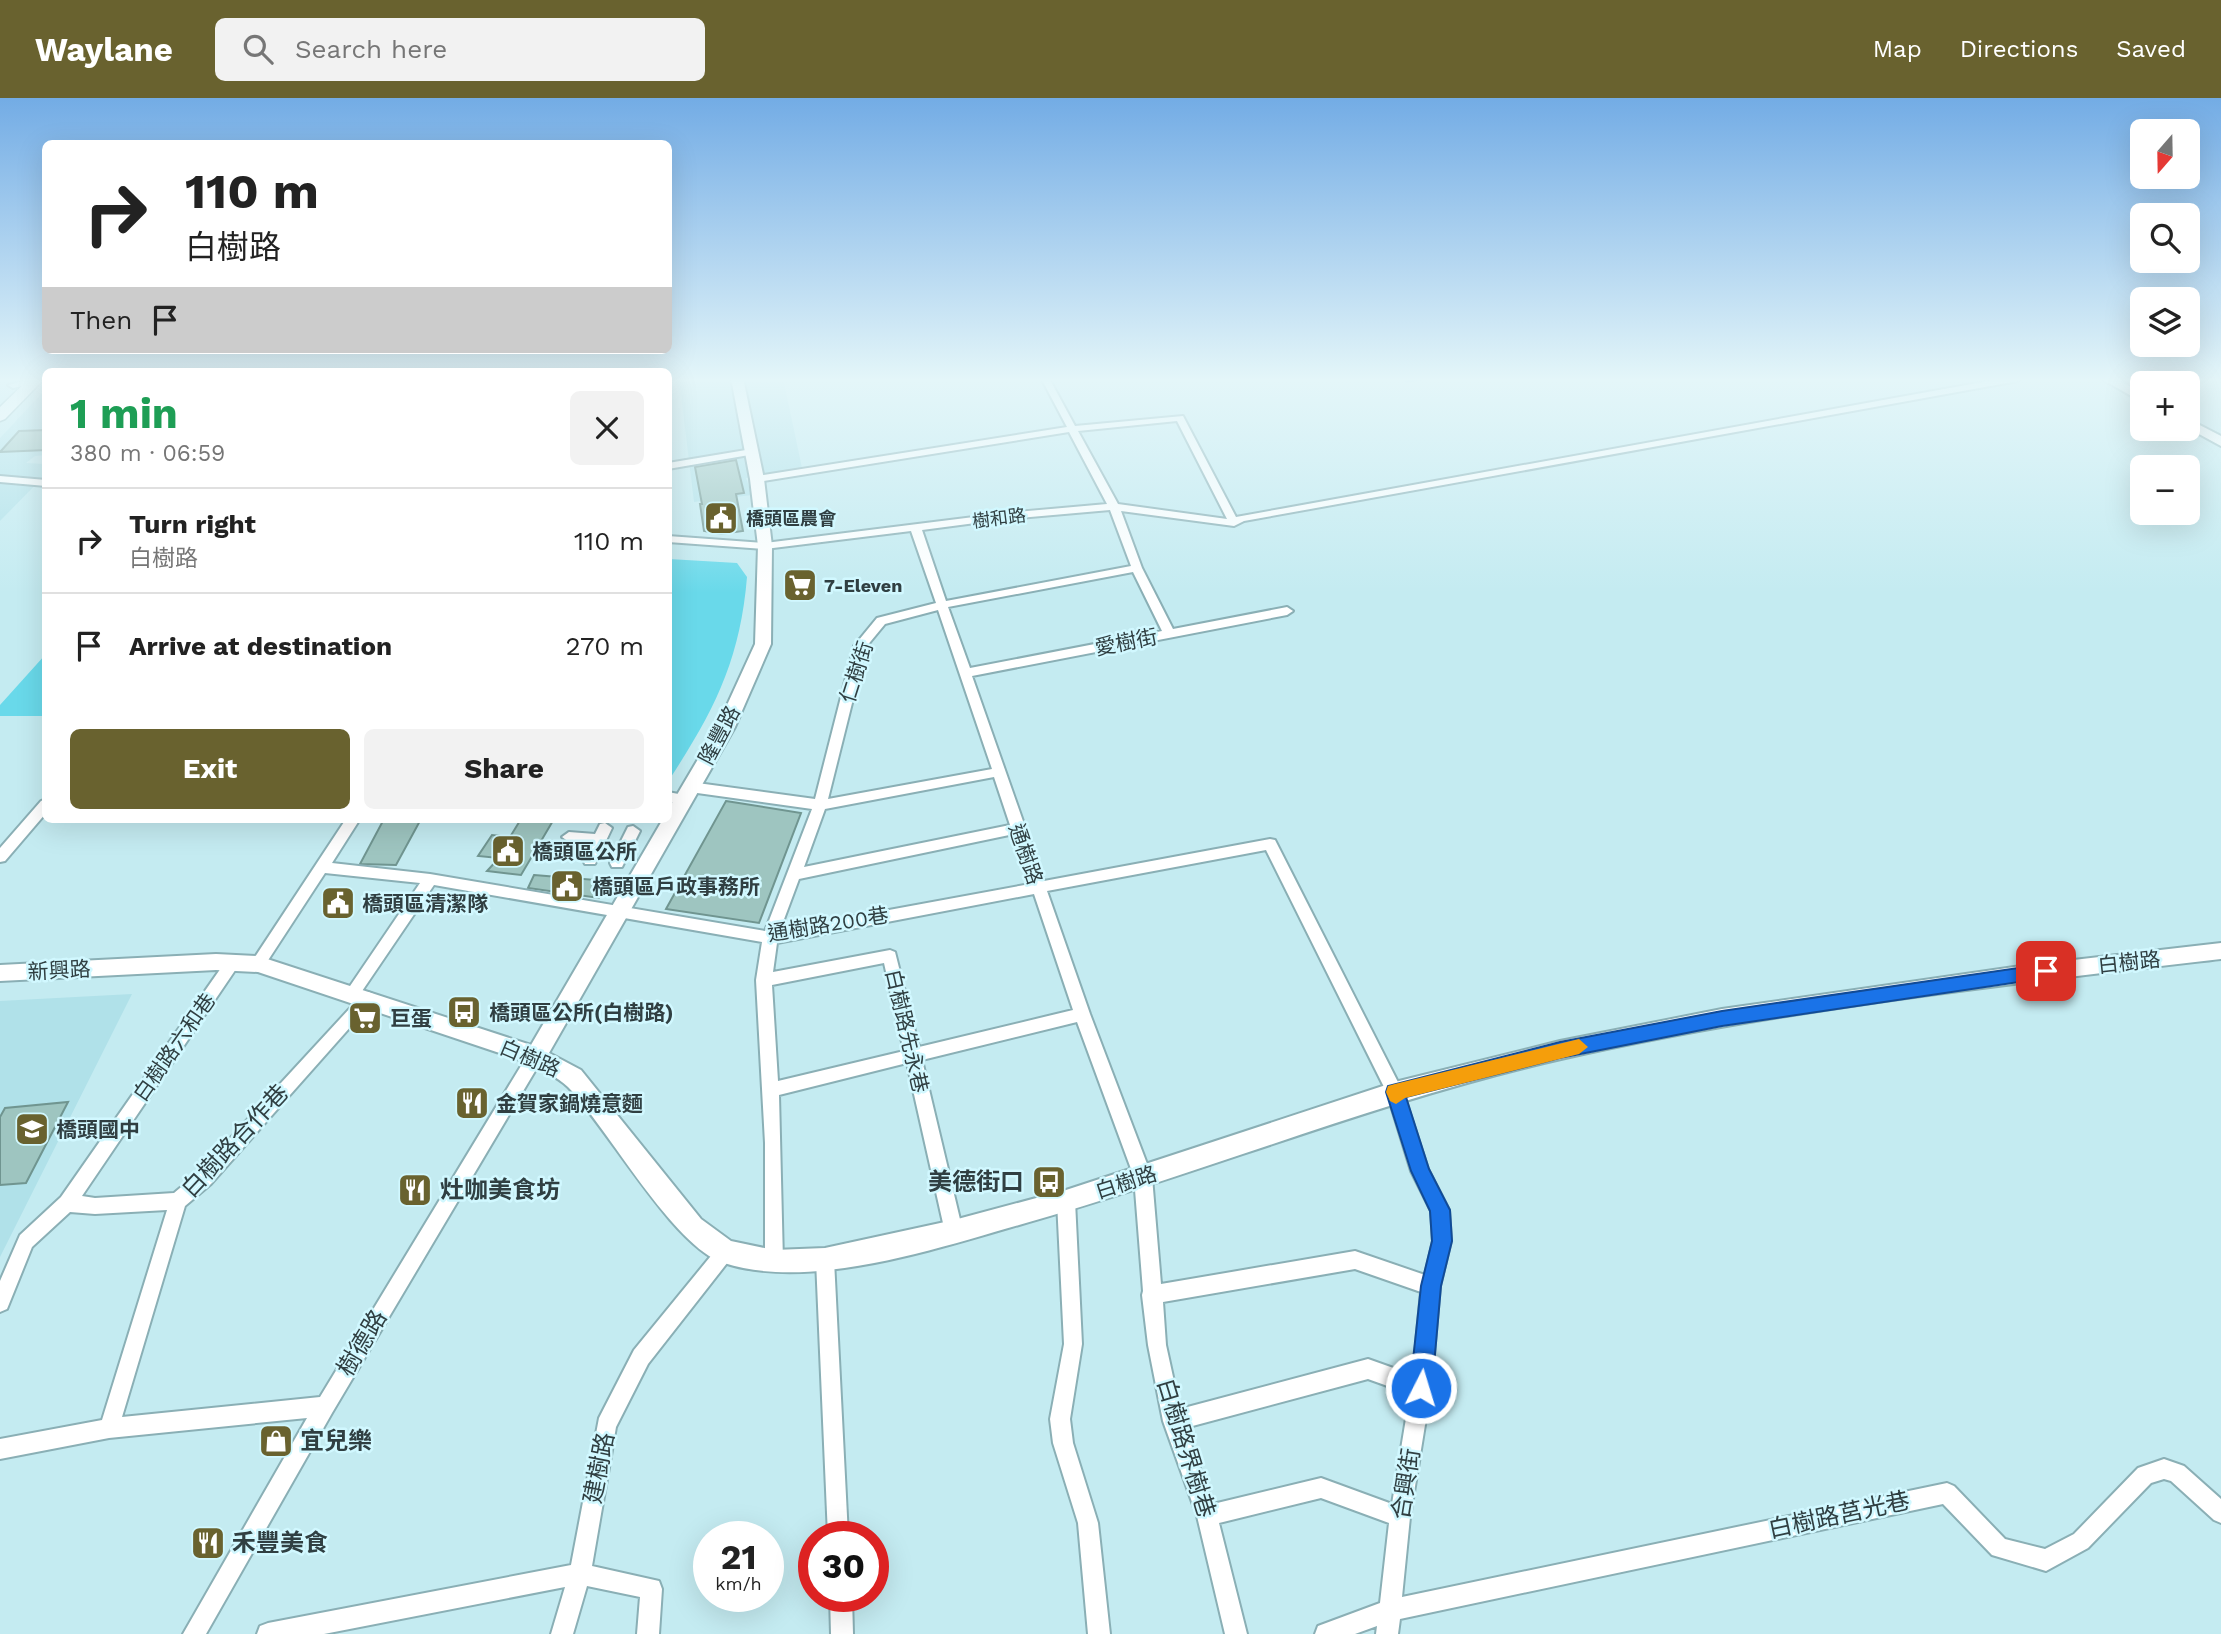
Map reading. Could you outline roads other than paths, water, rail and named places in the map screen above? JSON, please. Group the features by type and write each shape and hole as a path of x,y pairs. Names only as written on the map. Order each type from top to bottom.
{"street":[{"path":"757,479 942,450"},
{"path":"1084,450 1114,507 1137,568 1169,634"},
{"path":"1196,450 1234,523 1241,518 1617,450"},
{"path":"672,465 752,452"},
{"name":"隆豐路","path":"672,811 726,727 763,644 765,546 752,452"},
{"path":"0,479 42,483"},
{"name":"樹和路","path":"672,539 765,546 1006,516 1114,507 1234,523"},
{"name":"通樹路","path":"916,529 1082,1014 1143,1177"},
{"name":"仁樹街","path":"774,1262 764,980 770,937 820,805 860,646 881,621 942,605 1137,568"},
{"name":"愛樹街","path":"965,673 1287,611"},
{"path":"681,794 820,805 999,772"},
{"path":"0,857 42,809"},
{"path":"258,964 349,823"},
{"name":"隆豐路","path":"536,1056 620,910 666,823"},
{"path":"792,875 1018,828"},
{"path":"617,863 633,831"},
{"path":"569,837 603,834 590,860"},
{"name":"通樹路200巷","path":"321,867 430,878 770,937 1037,885 1270,844 1395,1092"},
{"name":"白樹路合作巷","path":"109,1428 178,1201 205,1178 360,995 430,878"},
{"name":"白樹路","path":"117,967 233,962 258,964 360,995 536,1056 573,1077 692,1227 725,1252 774,1262 825,1260 954,1232 1143,1177 1395,1092 1560,1050 1722,1018 2021,974 2221,951"},
{"name":"白樹路先永巷","path":"764,980 890,956 954,1232"},
{"name":"白樹路六和巷","path":"0,1303 26,1241 67,1203 233,962"},
{"name":"新興路","path":"0,973 117,967"},
{"path":"770,1090 1082,1014"},
{"name":"樹德路","path":"194,1634 324,1406 536,1056"},
{"name":"合興街","path":"1387,1634 1400,1517 1421,1388 1431,1286 1442,1241 1440,1210 1420,1171 1395,1092"},
{"name":"白樹路界樹巷","path":"1143,1177 1157,1345 1173,1421 1207,1516 1236,1634"},
{"path":"67,1203 95,1206 178,1201"},
{"path":"1066,1201 1073,1344 1060,1419 1063,1443 1088,1523 1098,1634"},
{"name":"建樹路","path":"562,1634 580,1574 606,1425 641,1357 725,1252"},
{"path":"1151,1295 1355,1259 1431,1286"},
{"path":"825,1260 837,1521"},
{"path":"1173,1421 1368,1369 1421,1388"},
{"path":"0,1449 109,1428 324,1406"},
{"name":"白樹路莒光巷","path":"1390,1610 1947,1493 1999,1548 2046,1560 2081,1541 2145,1475 2164,1469 2176,1473 2221,1513"},
{"path":"1207,1516 1321,1488 1400,1517"},
{"path":"268,1634 580,1574 651,1589 648,1634"},
{"path":"1326,1634 1390,1610"},
{"path":"841,1612 842,1634"}],"place":[{"name":"橋頭區農會","path":"721,518"},
{"name":"7-Eleven","path":"800,585"},
{"name":"橋頭區公所","path":"508,851"},
{"name":"橋頭區戶政事務所","path":"567,886"},
{"name":"橋頭區清潔隊","path":"338,903"},
{"name":"橋頭區公所(白樹路)","path":"464,1012"},
{"name":"巨蛋","path":"365,1018"},
{"name":"金賀家鍋燒意麵","path":"472,1103"},
{"name":"橋頭國中","path":"32,1129"},
{"name":"美德街口","path":"1049,1182"},
{"name":"灶咖美食坊","path":"415,1190"},
{"name":"宜兒樂","path":"276,1441"},
{"name":"禾豐美食","path":"208,1543"}]}
